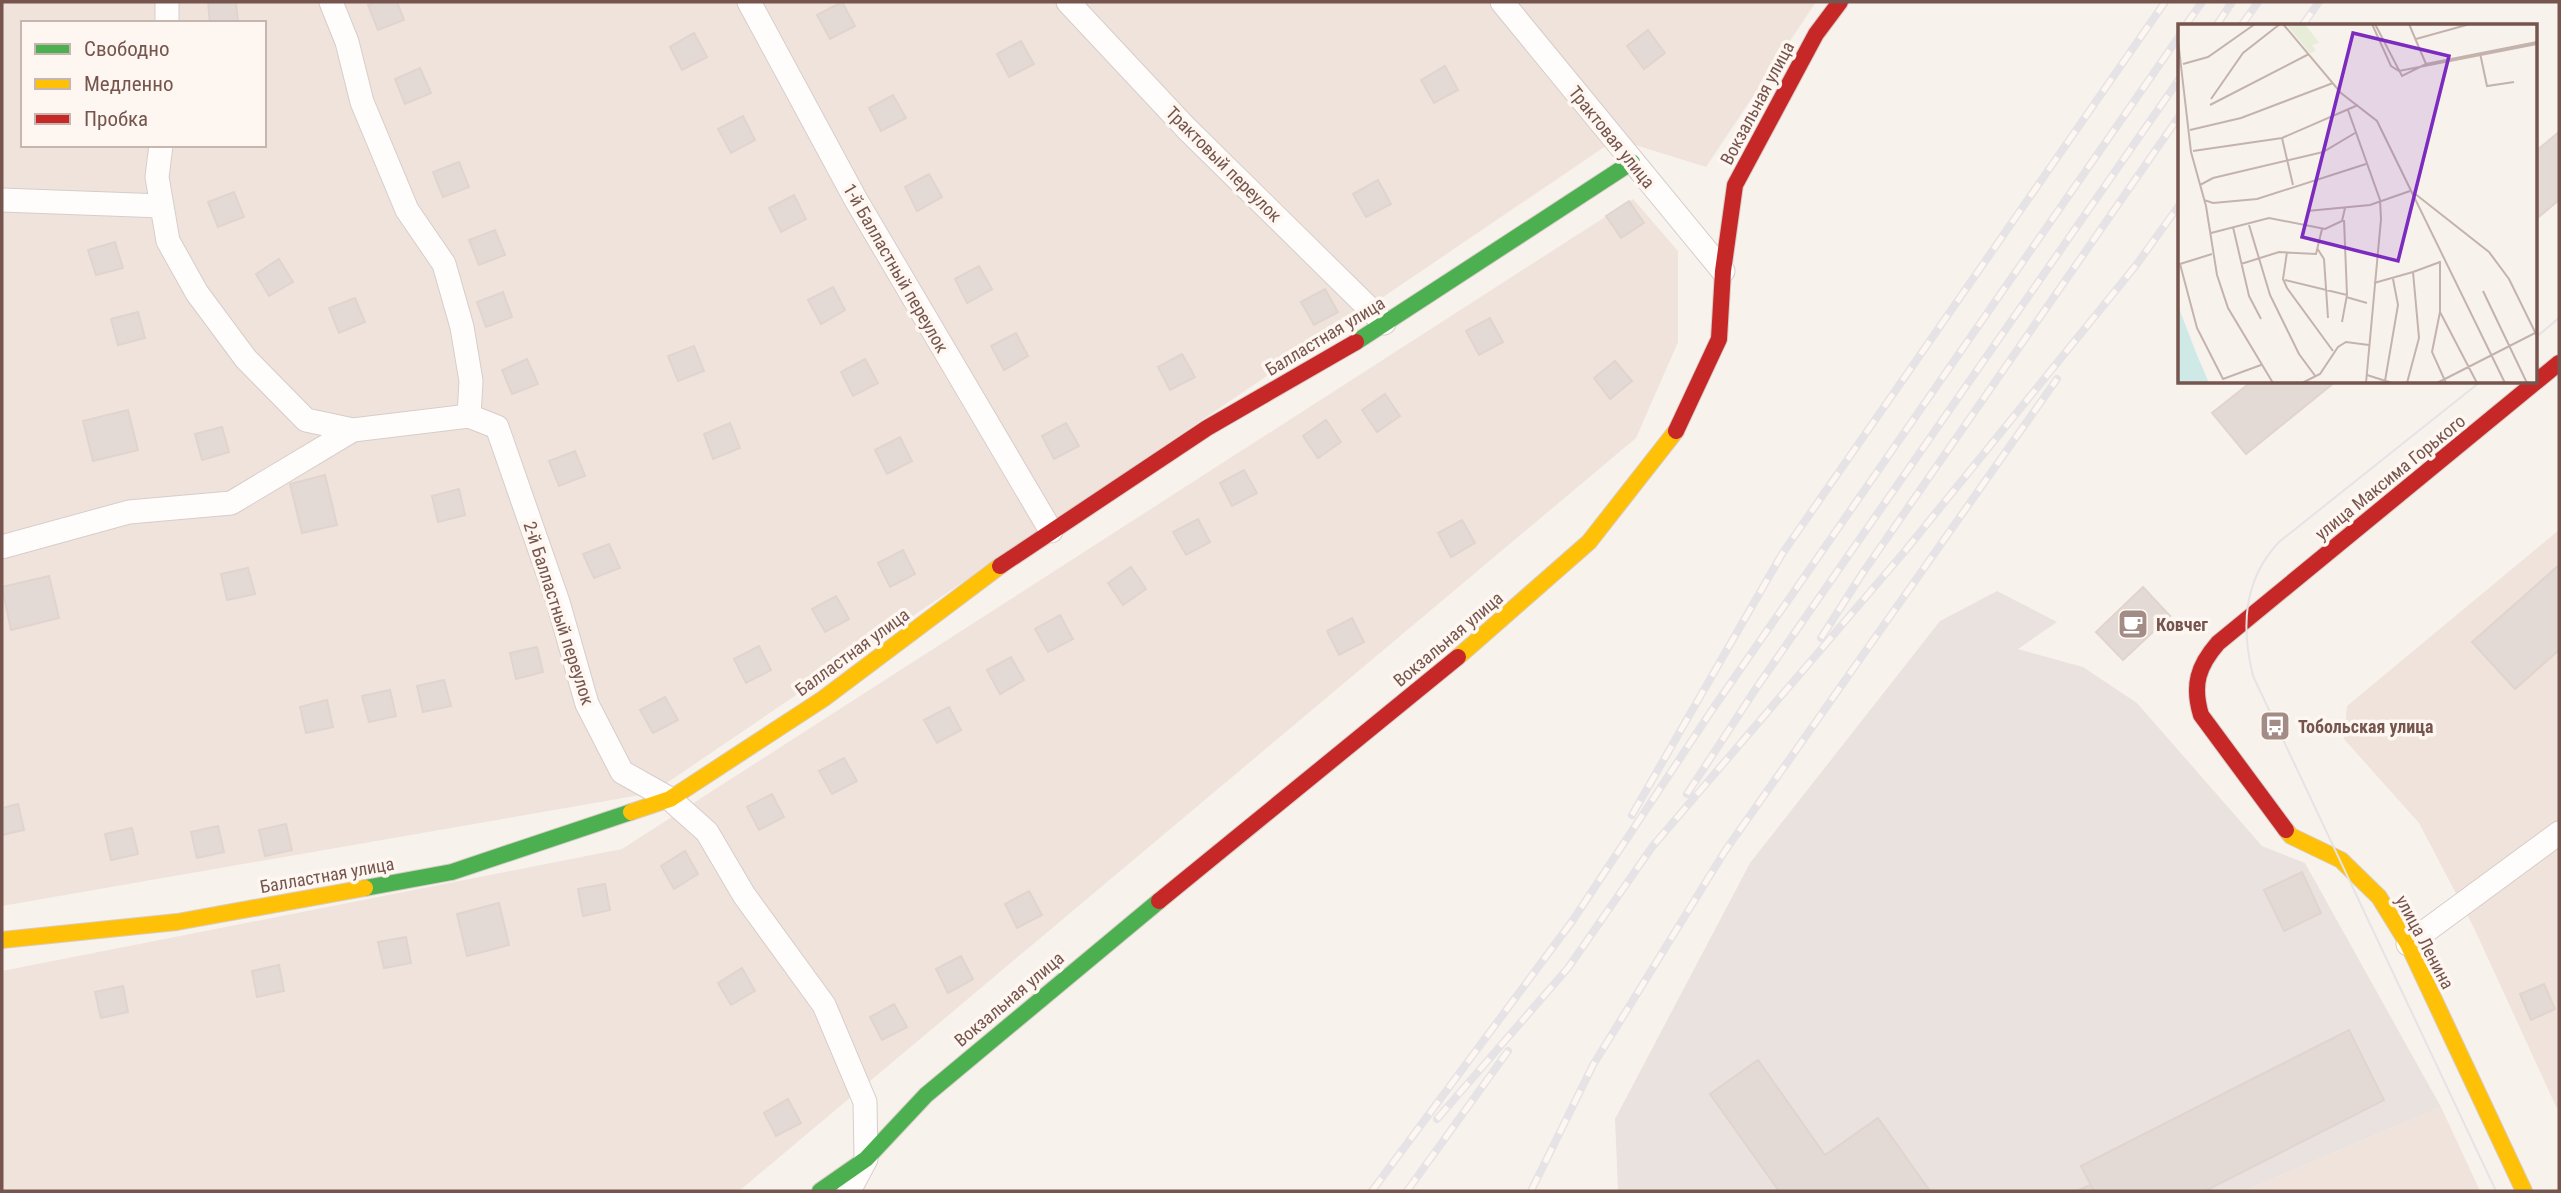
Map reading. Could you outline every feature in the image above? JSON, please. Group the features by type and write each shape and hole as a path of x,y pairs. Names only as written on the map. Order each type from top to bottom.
{"street":[{"path":"167,2 167,21"},
{"path":"161,147 157,177 168,240 191,283 246,359 306,420 354,430 469,416 471,381 462,327 444,264 407,210 362,102 347,42 331,2"},
{"name":"1-й Балластный переулок","path":"749,2 856,200 1051,531"},
{"name":"Трактовый переулок","path":"1068,2 1186,128 1384,323"},
{"name":"Трактовая улица","path":"1503,2 1723,271"},
{"name":"Вокзальная улица","path":"820,1191 866,1159 926,1095 1014,1018 1484,635 1589,542 1671,442 1708,368 1719,338 1723,271 1735,186 1816,34 1840,2"},
{"name":"Балластная улица","path":"2,940 177,922 452,872 670,799 823,699 1051,531 1207,428 1384,323 1632,162"},
{"path":"2,200 162,206"},
{"name":"улица Максима Горького","path":"2536,382 2559,363"},
{"name":"улица Максима Горького","path":"2245,620 2535,383"},
{"name":"2-й Балластный переулок","path":"469,416 498,427 558,602 587,704 610,750 622,772 670,799"},
{"path":"2,547 129,512 232,503 354,430"},
{"name":"улица Ленина","path":"2245,620 2207,656 2197,676 2195,695 2201,715 2278,822 2308,846 2341,860 2379,897 2407,943 2524,1191"},
{"path":"670,799 707,832 744,895 824,1005 865,1102 866,1159 849,1191"},
{"path":"2407,943 2559,833"}],"shaded area":[{"path":"2,2 1816,2 1706,167 1616,139 652,793 2,906"},
{"path":"1633,199 1678,251 1678,342 1636,438 739,1191 2,1191 2,971 622,849"},
{"path":"2559,530 2559,1113 2474,928 2419,823 2344,739 2347,706"},
{"path":"1997,591 2057,622 2018,649 2083,667 2137,703 2262,846 2305,863 2441,1107 2244,1191 1618,1191 1615,1119 1750,863 1940,621"},
{"path":"2441,1107 2480,1191 2244,1191"}],"building":[{"path":"208,2 236,2 238,21 210,21"},
{"path":"397,2 404,20 378,30 368,5"},
{"path":"842,2 855,26 830,39 817,15"},
{"path":"1648,30 1665,53 1644,69 1627,46"},
{"path":"694,33 707,57 682,70 670,47"},
{"path":"1021,41 1034,64 1009,77 997,54"},
{"path":"1445,66 1458,90 1434,103 1421,80"},
{"path":"420,68 431,93 405,104 395,79"},
{"path":"893,95 906,118 881,131 869,108"},
{"path":"743,116 755,140 731,153 718,129"},
{"path":"2559,132 2559,200 2536,219 2536,151"},
{"path":"459,162 469,187 443,197 433,172"},
{"path":"929,174 942,197 917,211 905,187"},
{"path":"1378,180 1391,204 1366,217 1353,194"},
{"path":"234,192 244,217 218,227 208,202"},
{"path":"794,195 806,219 781,232 769,208"},
{"path":"1629,201 1644,223 1621,238 1606,216"},
{"path":"495,230 505,255 479,265 469,240"},
{"path":"115,242 123,268 96,275 88,250"},
{"path":"279,259 293,282 269,296 256,274"},
{"path":"979,266 992,289 967,303 955,279"},
{"path":"833,287 845,310 821,324 808,300"},
{"path":"1325,289 1338,312 1314,325 1301,302"},
{"path":"503,292 512,317 486,327 477,302"},
{"path":"355,298 365,322 339,333 329,308"},
{"path":"138,312 145,338 118,345 111,319"},
{"path":"1490,318 1503,342 1479,355 1466,331"},
{"path":"1016,333 1028,356 1004,370 991,346"},
{"path":"694,346 704,371 678,381 668,356"},
{"path":"1182,354 1195,377 1170,390 1158,367"},
{"path":"527,359 538,384 512,394 502,370"},
{"path":"865,359 878,383 853,396 841,372"},
{"path":"1615,361 1632,381 1610,399 1594,378"},
{"path":"2250,383 2334,383 2246,454 2212,413"},
{"path":"1385,394 1400,416 1377,432 1362,410"},
{"path":"128,410 138,450 93,461 83,421"},
{"path":"1326,420 1341,442 1318,458 1303,436"},
{"path":"730,423 740,448 713,459 704,434"},
{"path":"1066,423 1079,446 1054,459 1042,436"},
{"path":"222,427 229,452 202,460 195,434"},
{"path":"900,437 912,461 887,474 875,450"},
{"path":"575,451 585,476 559,486 549,461"},
{"path":"1244,470 1257,493 1232,506 1220,483"},
{"path":"325,475 337,525 302,533 290,484"},
{"path":"459,489 465,515 438,522 432,496"},
{"path":"1198,519 1210,542 1186,555 1173,532"},
{"path":"1462,520 1475,543 1451,557 1438,533"},
{"path":"609,544 620,568 594,578 583,554"},
{"path":"903,550 915,574 890,587 878,563"},
{"path":"2559,565 2559,650 2515,689 2472,642"},
{"path":"1131,567 1146,589 1123,605 1108,583"},
{"path":"248,568 255,594 227,600 221,574"},
{"path":"49,576 59,618 11,630 2,587"},
{"name":"Ковчег","path":"2143,587 2170,616 2123,660 2096,632"},
{"path":"836,596 849,619 825,632 812,609"},
{"path":"1060,615 1073,639 1048,652 1035,629"},
{"path":"1352,618 1364,642 1339,655 1327,631"},
{"path":"759,646 771,670 746,683 734,659"},
{"path":"537,647 543,672 516,679 510,653"},
{"path":"1011,657 1024,680 1000,694 987,670"},
{"path":"444,680 451,706 423,712 417,686"},
{"path":"390,690 396,716 369,722 362,696"},
{"path":"665,697 678,720 653,733 640,710"},
{"path":"327,700 333,727 306,733 300,707"},
{"path":"949,707 961,730 937,743 924,720"},
{"path":"844,758 857,781 832,794 819,771"},
{"path":"772,794 784,817 759,830 747,807"},
{"path":"18,804 24,830 2,835 2,808"},
{"path":"286,824 292,850 265,856 259,830"},
{"path":"218,826 224,852 197,858 191,832"},
{"path":"132,828 138,854 111,860 105,834"},
{"path":"685,851 698,874 674,889 661,866"},
{"path":"2302,872 2321,913 2284,931 2264,890"},
{"path":"605,884 610,910 583,916 578,889"},
{"path":"1029,891 1042,915 1017,928 1005,904"},
{"path":"499,903 509,945 467,956 457,914"},
{"path":"406,937 411,963 384,968 378,942"},
{"path":"961,956 973,979 948,993 936,969"},
{"path":"279,965 284,991 257,997 252,971"},
{"path":"742,968 755,991 731,1005 718,983"},
{"path":"2544,984 2555,1009 2531,1020 2520,994"},
{"path":"123,986 128,1012 101,1018 95,992"},
{"path":"894,1004 907,1027 882,1040 870,1017"},
{"path":"2349,1030 2384,1100 2205,1191 2094,1191 2081,1166"},
{"path":"1758,1060 1825,1155 1878,1118 1930,1191 1779,1191 1710,1094"},
{"path":"788,1099 801,1123 776,1136 764,1113"},
{"path":"2090,1185 2094,1191 2077,1191"}],"tram line":[{"path":"2536,337 2559,318"},
{"path":"2479,383 2279,542 2258,572 2252,588 2246,622 2253,676 2496,1191"}],"railway":[{"path":"1632,815 1782,554 2165,2"},
{"path":"2186,24 2202,2"},
{"path":"2217,24 2232,2"},
{"path":"2242,24 2258,2"},
{"path":"2303,24 2319,2"},
{"path":"1372,1191 1573,920 1712,710 2178,38"},
{"path":"1687,794 1757,687 2178,81"},
{"path":"1821,638 1862,574 2178,118"},
{"path":"1437,1119 1568,968 1652,847 1905,551 2137,264 2178,207"},
{"path":"1531,1191 1593,1065 1725,851 2057,379"},
{"path":"1407,1191 1508,1051"}],"traffic: fast":[{"path":"1356,342 1632,162"},
{"path":"365,888 452,872 631,812"},
{"path":"820,1191 866,1159 926,1095 1159,901"}],"traffic: slow":[{"path":"1458,657 1589,542 1676,431"},
{"path":"631,812 670,799 823,699 1000,566"},
{"path":"2286,830 2291,836 2341,860 2379,897 2408,944 2524,1191"},
{"path":"2,940 177,922 365,888"}],"traffic: jam":[{"path":"1676,431 1719,339 1723,271 1735,185 1816,34 1840,2"},
{"path":"1000,566 1207,428 1356,342"},
{"path":"2536,382 2559,363"},
{"path":"2286,830 2201,715 2197,694 2201,668 2218,643 2535,383"},
{"path":"1159,901 1458,657"}],"place":[{"name":"Ковчег","path":"2133,624"},
{"name":"Тобольская улица","path":"2275,726"}]}
